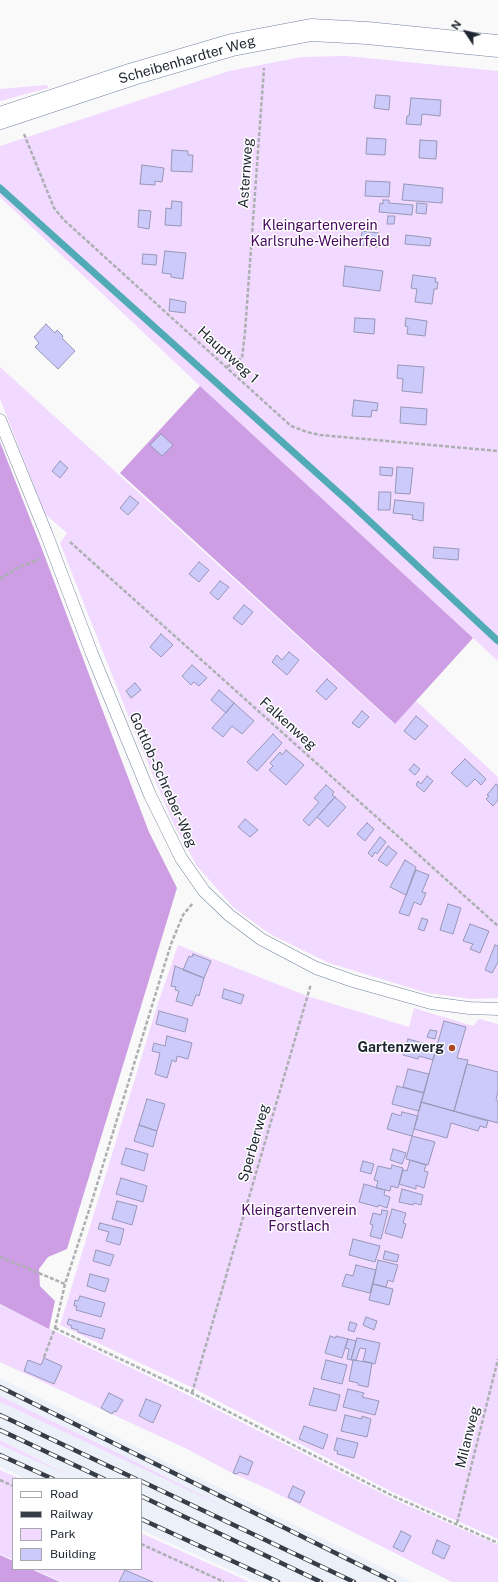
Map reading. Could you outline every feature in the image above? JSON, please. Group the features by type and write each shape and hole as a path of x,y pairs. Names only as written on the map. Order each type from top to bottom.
{"street":[{"name":"Scheibenhardter Weg","path":"0,118 133,74 232,45 311,30 367,33 498,46"}],"lane":[{"name":"Gottlob-Schreber-Weg","path":"0,420 46,533 92,654 150,795 181,858 204,891 229,915 261,939 316,968 360,983 431,1003 469,1008 498,1008"}],"path":[{"name":"Asternweg","path":"226,367 242,358 264,68"},
{"path":"17,134 23,132"},
{"name":"Hauptweg 1","path":"25,138 54,208 64,220 291,426 320,435 498,451"},
{"name":"Falkenweg","path":"64,537 498,926"},
{"path":"0,579 15,569 53,553"},
{"path":"44,1357 55,1328 65,1284 91,1204 170,944 183,914 204,891"},
{"name":"Sperberweg","path":"192,1393 307,996"},
{"path":"0,1257 65,1284"},
{"path":"55,1328 192,1393 391,1495 458,1522 498,1543"},
{"name":"Milanweg","path":"458,1522 498,1359"},
{"path":"0,1480 12,1486"},
{"path":"142,1544 224,1582"}],"shaded area":[{"path":"200,386 473,638 395,724 120,473"},
{"path":"0,442 149,832 177,888 67,1249 48,1257 39,1269 40,1286 55,1301 49,1329 0,1304"},
{"path":"0,1378 412,1582 256,1582 142,1530 142,1478 24,1478 0,1467 0,1445 62,1471 0,1440 0,1402 214,1502 0,1396"},
{"path":"0,1555 12,1561 12,1570 33,1570 60,1582 0,1582"}],"green space":[{"name":"Kleingartenverein Karlsruhe-Weiherfeld","path":"346,56 498,71 498,661 200,386 0,197 0,146 229,71 302,57"},
{"path":"47,85 48,88 0,101 0,89"},
{"path":"0,367 394,724 416,701 498,777 498,998 471,999 427,993 329,963 270,934 234,908 197,866 174,825 129,718 60,543 67,533 45,514 0,399"},
{"name":"Kleingartenverein Forstlach","path":"178,945 307,996 409,1027 414,1008 473,1026 479,1019 498,1024 498,1539 392,1492 193,1388 60,1325 158,1003"},
{"path":"0,1305 190,1396 393,1499 498,1545 498,1582 452,1582 268,1489 232,1473 187,1449 0,1362"},
{"path":"0,1396 120,1454 235,1512 0,1402"},
{"path":"0,1440 69,1475 0,1445"},
{"path":"0,1470 19,1478 12,1478 12,1560 0,1554"},
{"path":"142,1533 250,1582 62,1582 35,1570 142,1570"}],"building":[{"path":"376,95 390,96 389,110 374,108"},
{"path":"411,98 441,100 440,116 422,114 421,125 406,124 407,116 409,116"},
{"path":"367,138 386,139 385,155 366,154"},
{"path":"420,140 437,141 436,159 419,158"},
{"path":"172,150 188,151 188,155 193,155 192,172 171,171"},
{"path":"142,165 164,168 162,182 155,181 155,185 140,184"},
{"path":"366,181 390,182 389,197 365,196"},
{"path":"404,184 443,188 442,203 402,200"},
{"path":"383,200 389,200 389,203 413,205 412,215 379,212 380,203 383,204"},
{"path":"172,201 182,202 181,226 165,225 166,208 171,209"},
{"path":"417,203 427,204 426,214 416,213"},
{"path":"139,210 151,211 149,229 138,227"},
{"path":"388,216 395,216 394,224 387,224"},
{"path":"362,231 379,233 377,247 360,245"},
{"path":"406,235 431,238 430,246 405,244"},
{"path":"165,251 186,253 183,279 171,277 171,274 162,273"},
{"path":"143,254 157,255 156,265 142,264"},
{"path":"345,266 383,271 380,291 343,286"},
{"path":"413,275 436,278 435,282 438,282 437,289 434,289 432,304 415,302 417,289 411,288"},
{"path":"170,299 186,302 185,313 169,311"},
{"path":"355,318 375,319 374,334 354,332"},
{"path":"406,318 427,321 425,336 407,334 408,327 405,326"},
{"path":"46,324 55,333 57,330 63,336 62,338 75,351 58,369 35,347 39,343 34,337"},
{"path":"398,365 424,367 422,393 402,391 403,379 397,378"},
{"path":"354,400 378,403 377,411 372,410 371,417 352,416"},
{"path":"401,407 427,409 426,425 400,423"},
{"path":"161,434 173,445 162,456 150,445"},
{"path":"60,461 68,468 60,478 52,471"},
{"path":"380,467 393,468 392,476 380,475"},
{"path":"397,467 413,468 410,494 395,493"},
{"path":"379,492 391,492 390,510 378,510"},
{"path":"130,496 139,503 128,515 120,508"},
{"path":"395,500 424,503 423,521 412,519 413,515 393,513"},
{"path":"434,547 459,549 458,560 433,558"},
{"path":"199,562 209,570 199,582 189,574"},
{"path":"220,581 229,587 218,600 210,593"},
{"path":"244,605 253,612 242,625 233,618"},
{"path":"161,634 173,645 161,657 150,647"},
{"path":"289,652 299,660 287,675 272,662 277,655 282,660"},
{"path":"192,665 207,678 199,686 194,682 191,685 182,676"},
{"path":"327,679 337,688 326,700 316,691"},
{"path":"135,683 141,690 131,698 126,691"},
{"path":"219,690 234,703 226,713 211,700"},
{"path":"234,703 254,721 242,734 232,726 223,737 212,728"},
{"path":"362,711 369,717 359,728 352,723"},
{"path":"416,716 428,726 415,740 404,731"},
{"path":"273,734 282,743 257,771 247,762"},
{"path":"286,750 304,765 286,785 269,770 273,766 270,763 280,752 282,755"},
{"path":"465,759 486,779 481,785 475,779 467,787 451,773"},
{"path":"414,764 420,769 415,775 409,770"},
{"path":"427,776 433,781 424,792 416,785 418,781 421,784"},
{"path":"496,784 498,786 498,800 493,806 486,799 489,796 487,795"},
{"path":"326,785 334,792 332,795 335,797 309,826 303,820 319,802 314,798"},
{"path":"335,797 346,807 328,827 317,817"},
{"path":"245,819 258,830 250,837 238,827"},
{"path":"367,823 374,829 365,841 357,834"},
{"path":"380,837 386,842 377,854 375,852 372,857 368,853"},
{"path":"388,846 397,853 387,866 378,860"},
{"path":"405,860 416,867 406,895 390,887"},
{"path":"416,870 429,875 422,892 426,893 421,905 414,902 409,916 399,913"},
{"path":"448,904 461,908 453,934 440,930"},
{"path":"422,918 428,920 424,931 418,929"},
{"path":"470,924 489,931 480,953 470,949 473,944 463,941"},
{"path":"495,945 498,946 498,962 492,973 485,970"},
{"path":"193,954 211,961 204,978 183,970 189,956 192,957"},
{"path":"175,966 204,978 199,996 196,995 192,1006 176,1001 179,991 175,990 176,987 171,986"},
{"path":"224,989 244,995 241,1004 222,998"},
{"path":"159,1011 188,1019 185,1032 156,1024"},
{"path":"444,1021 466,1027 457,1058 468,1060 454,1111 421,1102"},
{"path":"430,1030 437,1031 435,1039 427,1037"},
{"path":"167,1036 192,1043 188,1059 177,1056 176,1062 172,1060 167,1078 155,1074 160,1053 152,1051 154,1043 165,1046"},
{"path":"408,1039 437,1047 433,1060 419,1056 418,1059 403,1055"},
{"path":"467,1064 498,1072 498,1091 496,1100 498,1101 498,1123 454,1111"},
{"path":"408,1069 429,1074 424,1093 403,1087"},
{"path":"397,1086 424,1093 419,1111 392,1104"},
{"path":"147,1099 165,1104 157,1131 139,1125"},
{"path":"421,1102 488,1121 486,1128 480,1126 478,1131 451,1123 447,1138 414,1129"},
{"path":"402,1112 418,1116 412,1136 387,1129 392,1113 401,1116"},
{"path":"139,1125 157,1131 153,1147 134,1141"},
{"path":"412,1136 435,1142 428,1165 406,1159"},
{"path":"126,1148 148,1154 144,1171 121,1164"},
{"path":"393,1149 406,1153 402,1164 390,1160"},
{"path":"410,1160 426,1165 424,1171 428,1172 424,1188 416,1185 416,1189 399,1184 403,1170 407,1171"},
{"path":"363,1161 374,1164 371,1174 360,1171"},
{"path":"392,1165 403,1168 398,1188 391,1186 390,1191 376,1188 378,1181 374,1180 378,1166 391,1169"},
{"path":"121,1178 147,1186 143,1202 116,1194"},
{"path":"364,1184 385,1190 384,1195 390,1197 387,1208 379,1205 378,1207 359,1202"},
{"path":"402,1189 423,1195 421,1205 399,1202"},
{"path":"117,1201 137,1206 132,1225 112,1219"},
{"path":"392,1209 406,1213 403,1223 406,1224 402,1238 385,1233"},
{"path":"382,1210 388,1211 381,1239 370,1236 373,1225 370,1224 373,1213 381,1215"},
{"path":"100,1223 124,1229 120,1245 106,1241 109,1232 98,1229"},
{"path":"353,1239 380,1246 375,1262 349,1255"},
{"path":"96,1250 114,1255 110,1266 93,1261"},
{"path":"385,1251 399,1255 397,1262 383,1259"},
{"path":"378,1260 398,1265 393,1282 388,1280 386,1287 373,1284"},
{"path":"356,1265 376,1270 370,1293 342,1286 346,1274 353,1276"},
{"path":"90,1274 109,1279 105,1292 87,1286"},
{"path":"373,1284 393,1289 389,1305 369,1300"},
{"path":"80,1296 105,1303 101,1317 76,1310 77,1306 74,1306 75,1300 78,1301"},
{"path":"366,1317 377,1321 374,1330 363,1325"},
{"path":"69,1319 105,1329 102,1339 78,1332 78,1330 71,1328 72,1326 67,1324"},
{"path":"350,1322 357,1324 354,1332 348,1330"},
{"path":"330,1336 348,1339 342,1358 325,1353"},
{"path":"357,1338 380,1343 375,1364 363,1361 366,1349 360,1348 356,1360 351,1360"},
{"path":"348,1339 356,1341 351,1360 347,1359 349,1349 345,1348"},
{"path":"44,1358 62,1366 54,1384 24,1371 28,1360 41,1365"},
{"path":"326,1360 347,1365 342,1384 321,1379"},
{"path":"353,1360 372,1363 368,1387 349,1381"},
{"path":"314,1388 340,1395 336,1411 309,1405"},
{"path":"348,1389 364,1393 362,1397 379,1401 375,1415 343,1407"},
{"path":"109,1393 123,1400 116,1412 114,1411 112,1414 101,1408"},
{"path":"146,1399 161,1405 153,1423 139,1416"},
{"path":"345,1415 362,1419 362,1416 371,1419 367,1437 341,1431"},
{"path":"304,1426 328,1435 323,1449 299,1439"},
{"path":"337,1438 358,1443 354,1458 337,1454 338,1451 334,1450"},
{"path":"240,1456 253,1462 248,1475 239,1472 237,1474 233,1473"},
{"path":"293,1486 305,1492 300,1503 288,1497"},
{"path":"401,1531 411,1536 403,1552 393,1547"},
{"path":"437,1540 450,1546 444,1559 432,1553"},
{"path":"125,1570 153,1582 119,1582"}],"waterway":[{"path":"0,188 350,503 498,641"}],"railway":[{"path":"0,1387 394,1582"},
{"path":"0,1415 134,1478"},
{"path":"0,1430 102,1478"},
{"path":"0,1455 51,1478"},
{"path":"142,1481 354,1582"},
{"path":"142,1496 321,1582"},
{"path":"142,1519 278,1582"}],"place":[{"name":"Gartenzwerg","path":"452,1048"}]}
